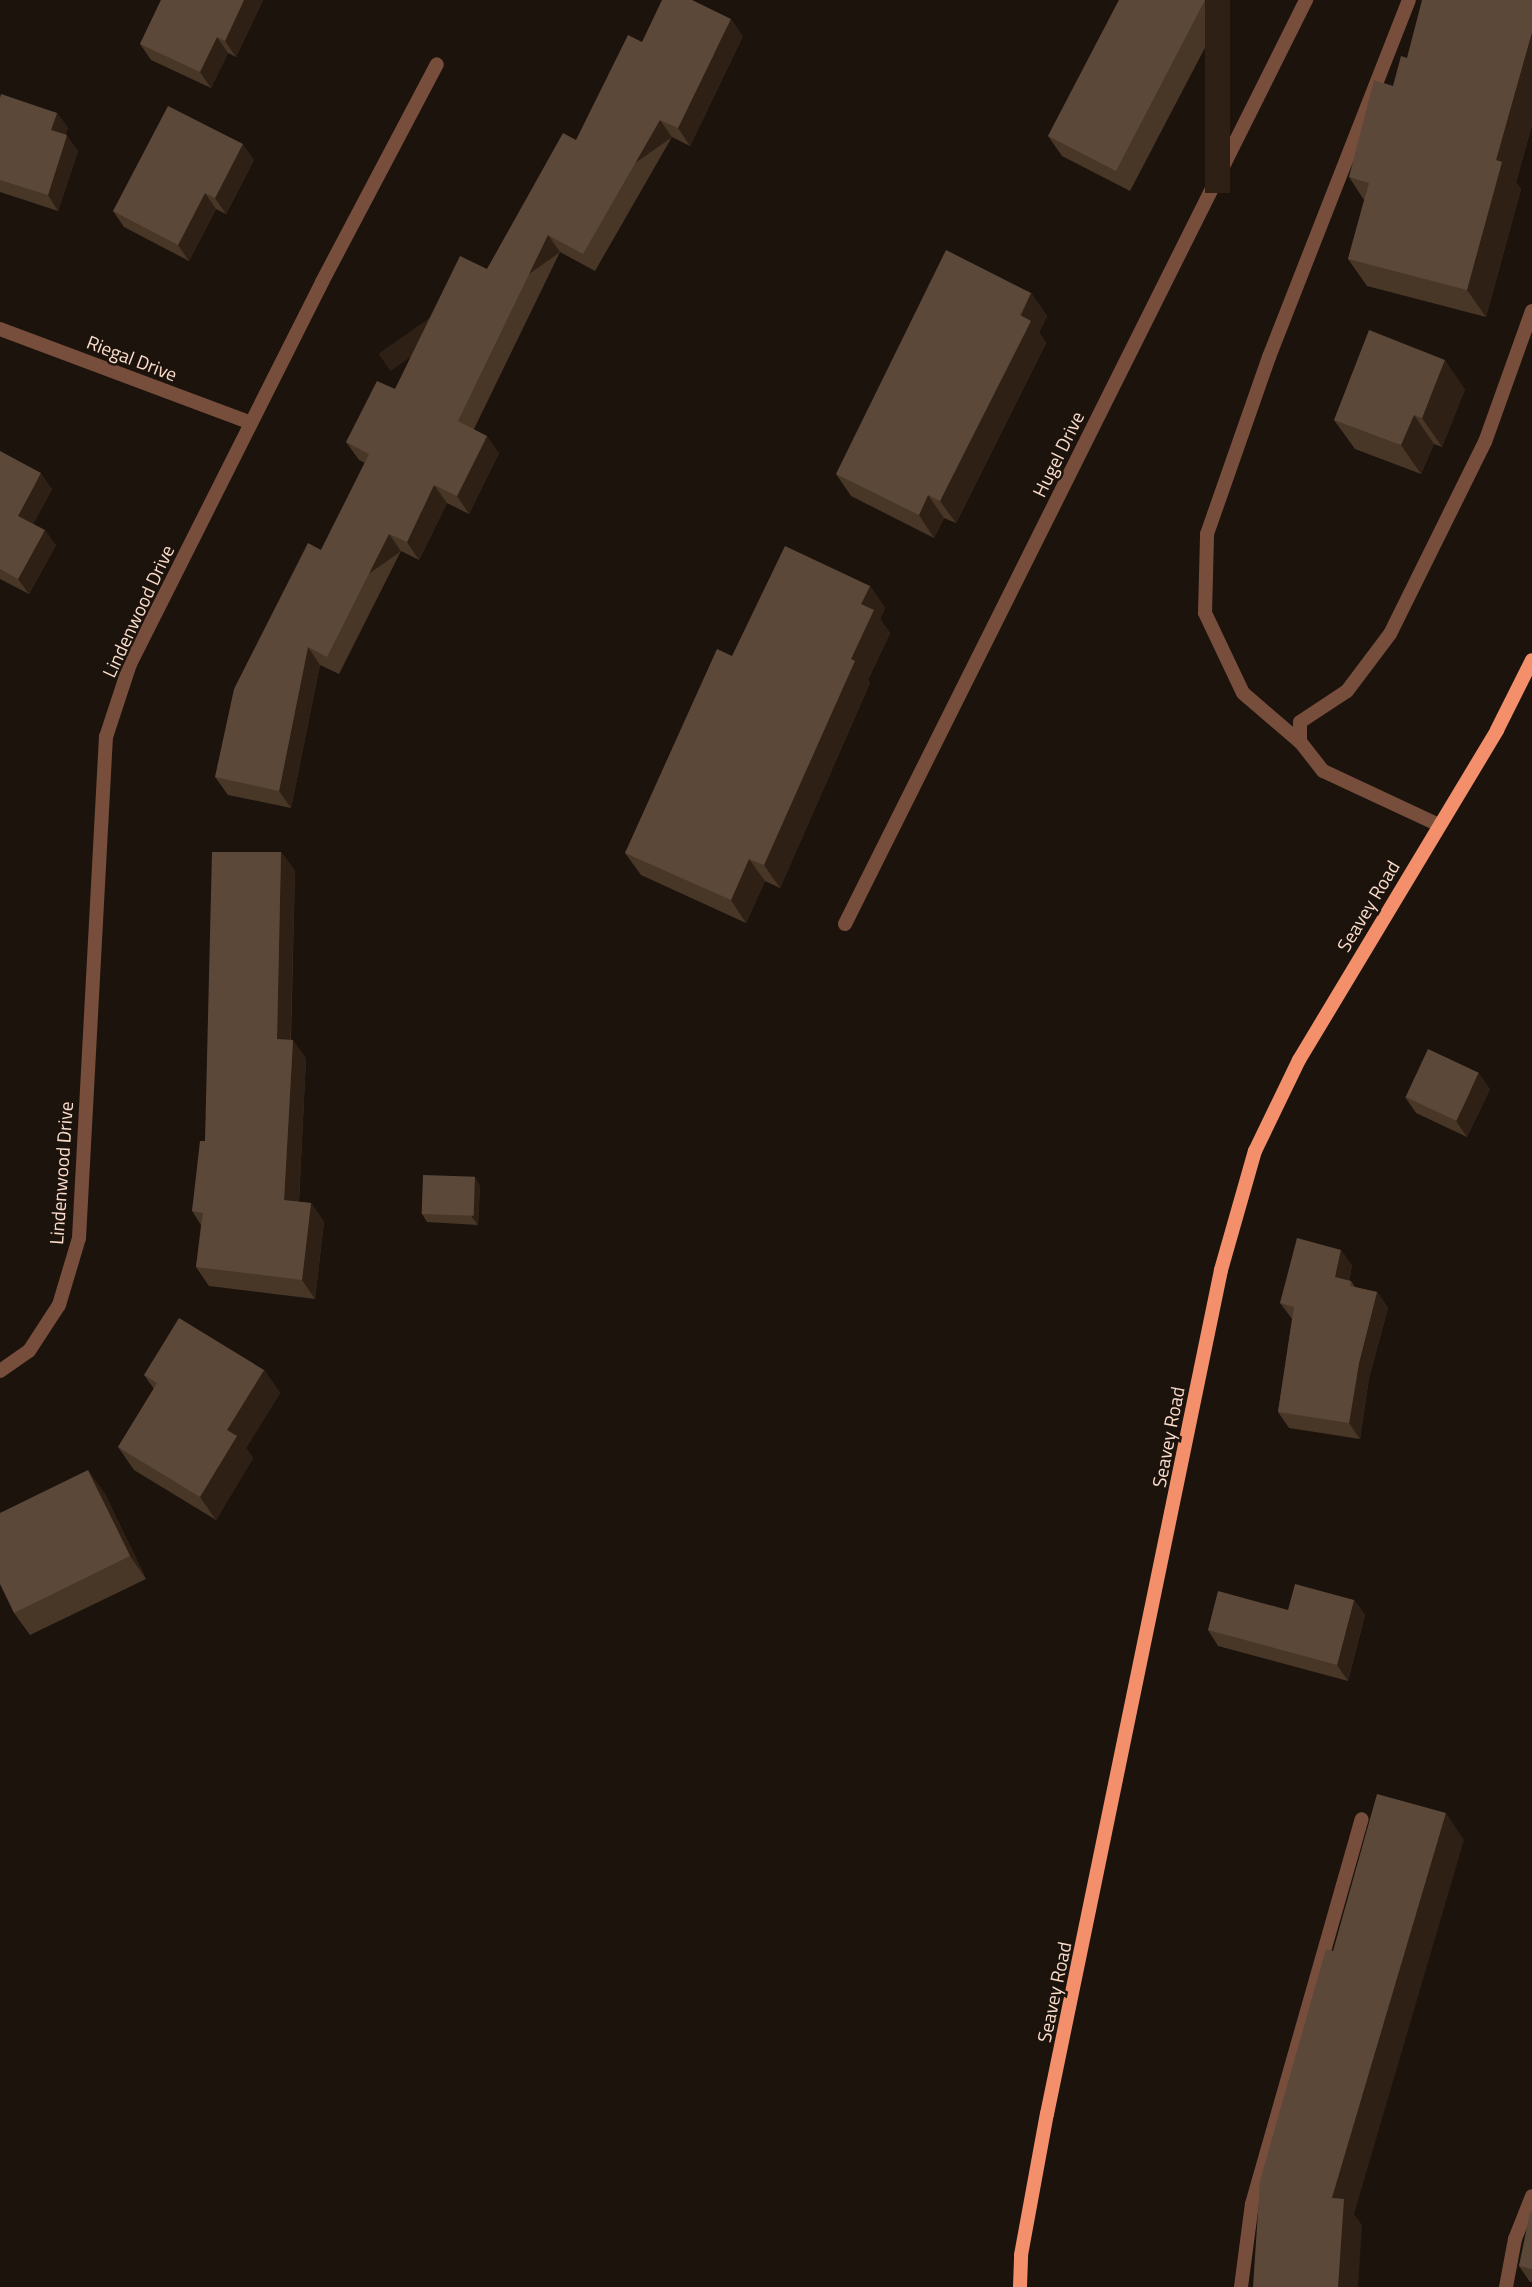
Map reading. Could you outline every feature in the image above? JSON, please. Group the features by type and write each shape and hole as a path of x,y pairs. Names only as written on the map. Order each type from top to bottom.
{"street":[{"name":"Hugel Drive","path":"845,925 1306,0"},
{"path":"1409,0 1269,357 1207,534 1205,613 1243,692 1300,742 1323,771 1439,825"},
{"name":"Lindenwood Drive","path":"0,1371 29,1351 59,1305 79,1238 106,737 130,664 437,64"},
{"path":"1300,742 1300,722 1348,691 1390,634 1485,442 1532,311"},
{"name":"Riegal Drive","path":"0,329 251,423"},
{"name":"Seavey Road","path":"1020,2287 1021,2255 1047,2114 1222,1270 1255,1151 1299,1060 1497,730 1532,660"},
{"path":"1241,2287 1252,2204 1362,1819"},
{"path":"1506,2287 1515,2239 1532,2196"}],"building":[{"path":"161,0 244,0 225,41 217,37 200,72 140,44"},
{"path":"662,0 692,0 731,19 678,128 660,120 583,254 548,235 458,421 487,436 457,496 434,485 407,542 389,534 327,657 308,647 279,791 215,777 234,689 308,543 321,550 369,454 346,442 377,381 395,389 460,256 487,269 563,133 576,140 628,35 642,42"},
{"path":"1119,0 1205,0 1116,171 1048,136"},
{"path":"1422,0 1532,0 1532,32 1496,160 1502,162 1467,290 1348,259 1369,183 1349,177 1374,80 1393,86 1401,56 1407,58"},
{"path":"1,94 57,113 51,130 67,135 48,195 0,180"},
{"path":"168,106 243,144 215,198 205,193 178,245 113,211"},
{"path":"946,250 1031,293 1020,315 1031,321 940,501 928,495 919,515 836,474"},
{"path":"1369,330 1445,360 1422,418 1414,415 1401,445 1334,420"},
{"path":"0,451 41,473 18,516 45,530 18,579 0,569"},
{"path":"785,546 870,586 861,604 874,610 851,659 855,661 764,865 749,859 731,900 625,853 717,649 732,656"},
{"path":"212,852 281,852 277,1039 293,1040 284,1200 311,1203 302,1280 196,1267 203,1213 192,1211 200,1141 205,1141"},
{"path":"1428,1049 1479,1073 1456,1121 1406,1097"},
{"path":"423,1175 475,1177 474,1216 422,1214"},
{"path":"1297,1238 1341,1250 1335,1277 1351,1281 1350,1286 1377,1292 1359,1363 1349,1423 1278,1412 1294,1307 1280,1303"},
{"path":"179,1318 264,1370 227,1430 237,1436 200,1497 118,1447 157,1383 144,1375"},
{"path":"88,1470 130,1556 14,1613 0,1584 0,1513"},
{"path":"1295,1584 1354,1600 1337,1665 1208,1630 1218,1591 1288,1610"},
{"path":"1377,1794 1446,1813 1332,2198 1344,2199 1338,2287 1253,2287 1260,2181 1326,1949 1333,1951"},
{"path":"1530,2212 1532,2213 1532,2269 1519,2266"}]}
